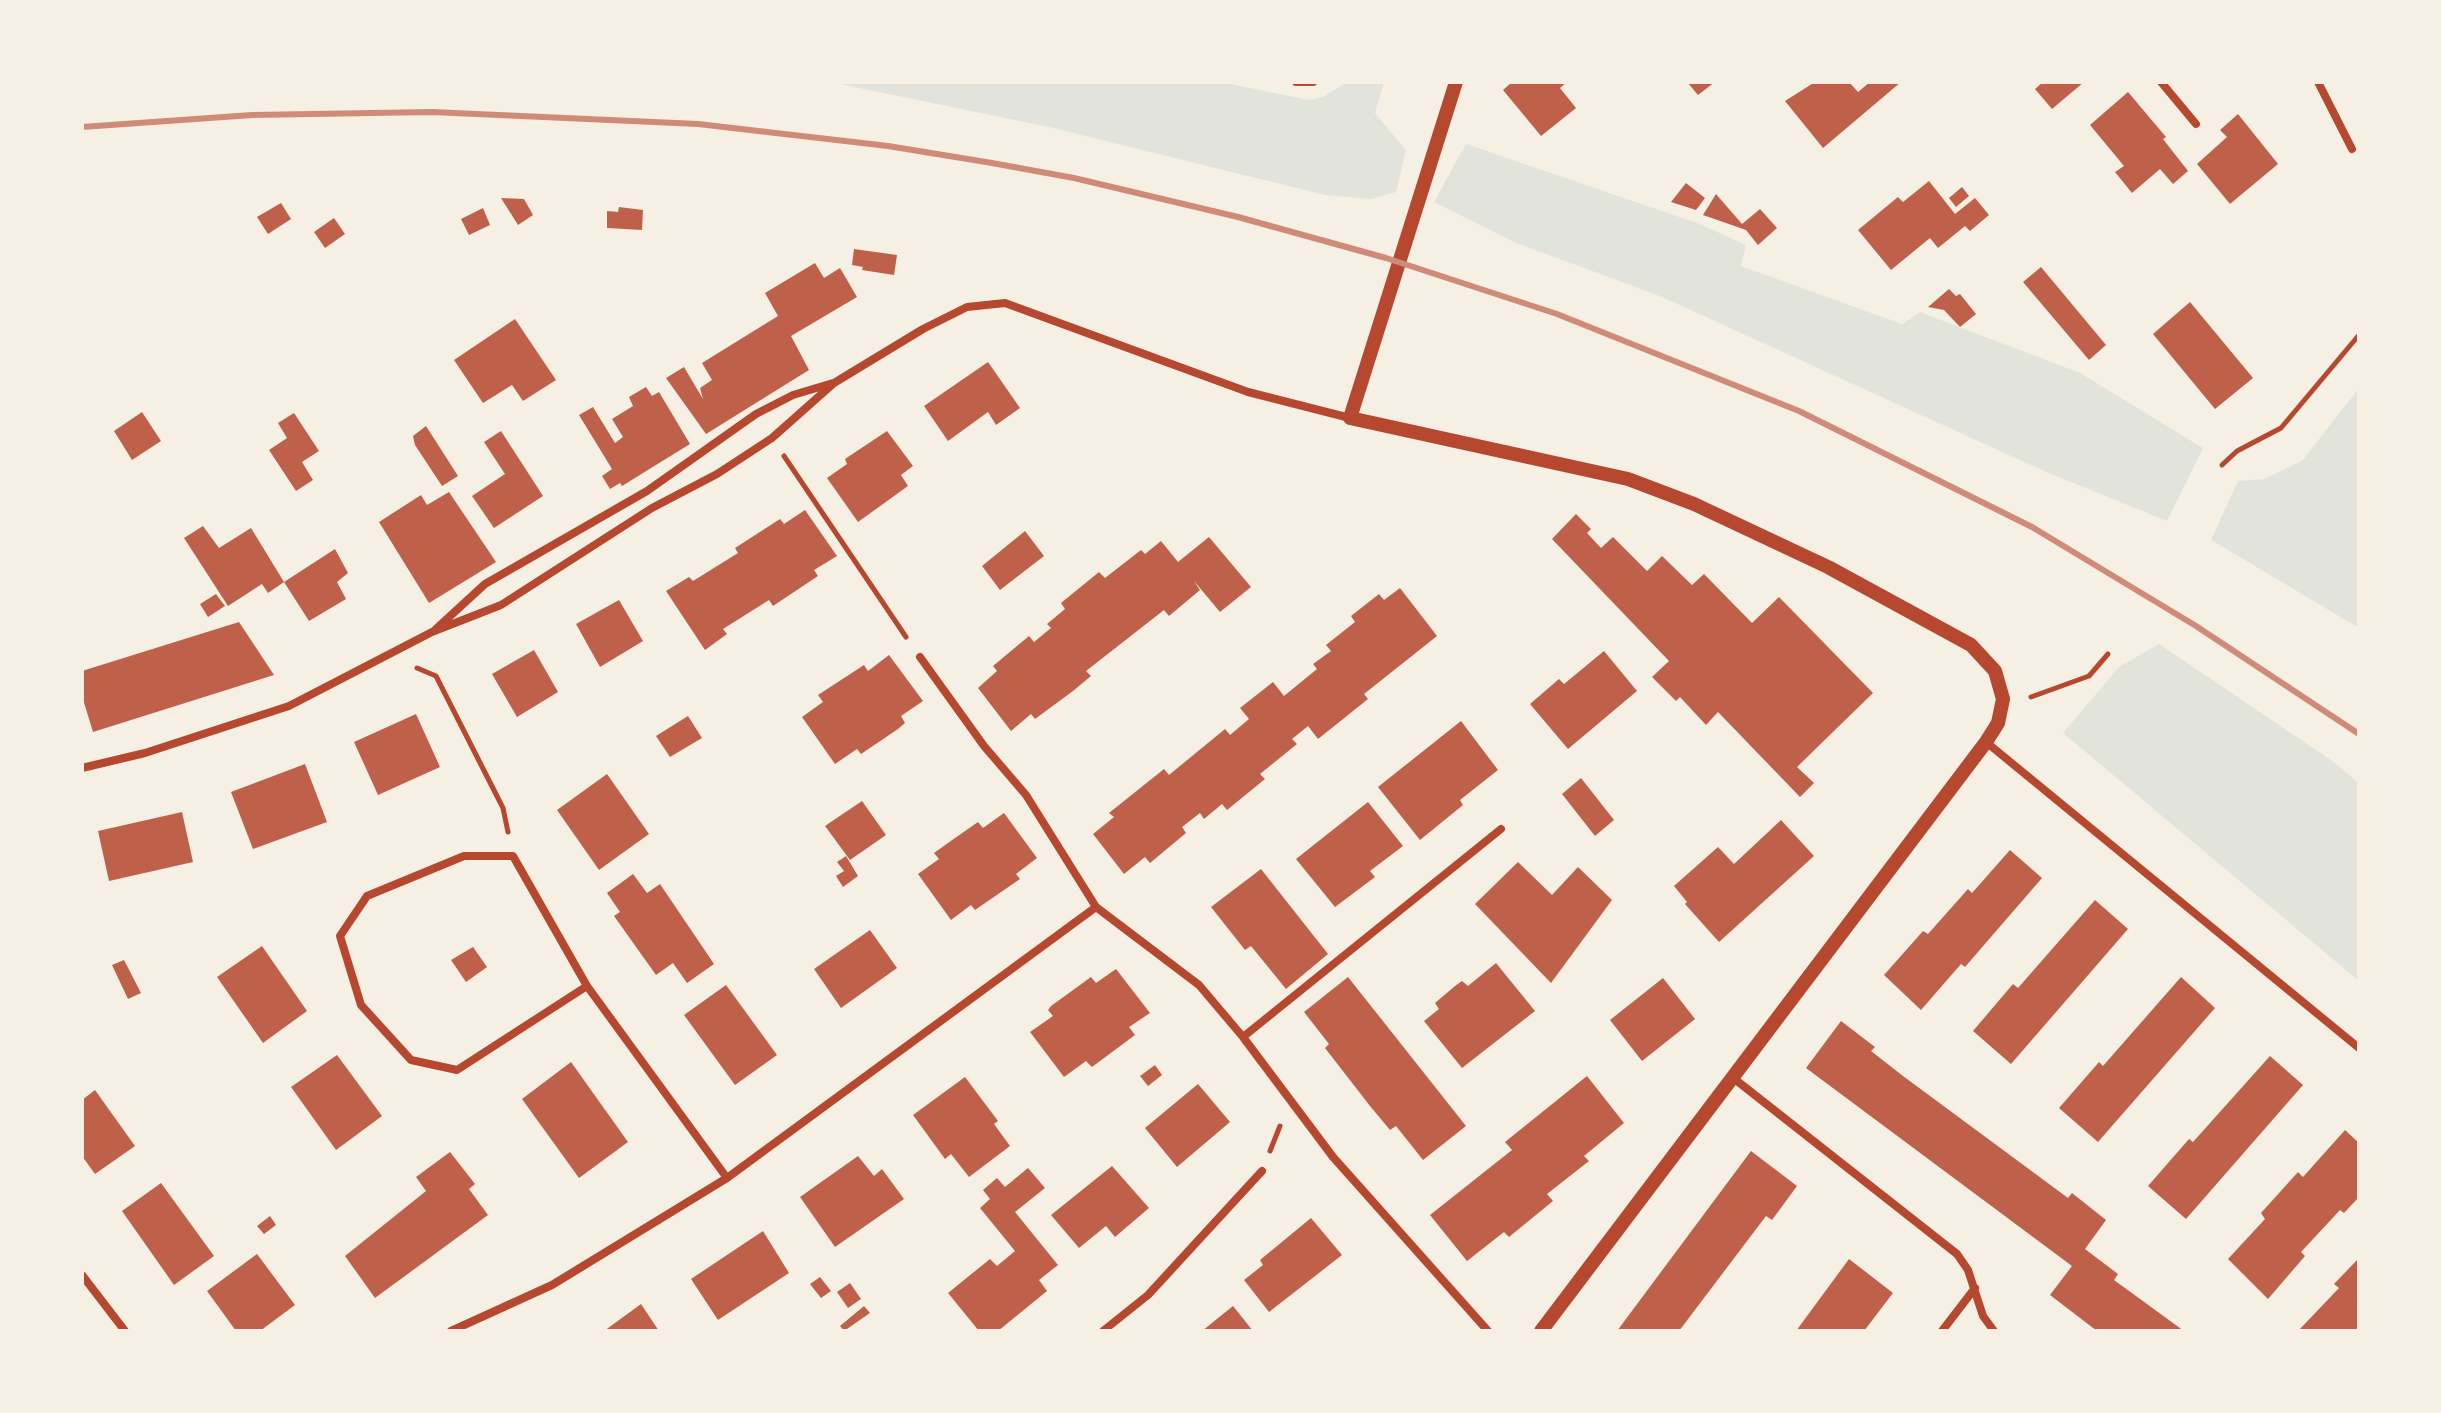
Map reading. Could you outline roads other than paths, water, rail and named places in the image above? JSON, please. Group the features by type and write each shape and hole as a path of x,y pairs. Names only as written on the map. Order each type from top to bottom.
{"street":[{"path":"1296,82 1313,82"},
{"path":"1350,418 1456,82"},
{"path":"2161,82 2196,124"},
{"path":"2318,82 2352,149"},
{"path":"82,768 145,753 289,706 432,632 473,618 528,591 652,508 717,474 772,438 834,383 952,315 984,304 1005,303 1248,392 1350,418 1628,479 1694,504 1828,567 1971,645 1995,671 2003,699 1998,723 1986,742 1541,1331"},
{"path":"432,632 485,584 647,491 700,450 756,414 793,395 834,383"},
{"path":"920,657 984,746 1026,795 1096,907 1199,985 1243,1037 1289,1103 1449,1291 1488,1331"},
{"path":"1986,742 2359,1048"},
{"path":"1243,1037 1501,829"},
{"path":"587,986 457,1070 411,1060 361,1005 340,936 367,896 464,856 513,856 587,986 727,1178"},
{"path":"451,1331 552,1285 727,1178 1096,907"},
{"path":"1732,1077 1957,1254 1975,1288 1983,1316 1994,1331"},
{"path":"1103,1331 1148,1295 1262,1171"},
{"path":"82,1275 125,1331"},
{"path":"1942,1331 1975,1288"}],"railway":[{"path":"82,127 252,115 432,112 698,124 888,146 992,163 1074,178 1238,217 1386,258 1557,314 1799,411 2032,527 2196,626 2359,734"}]}
